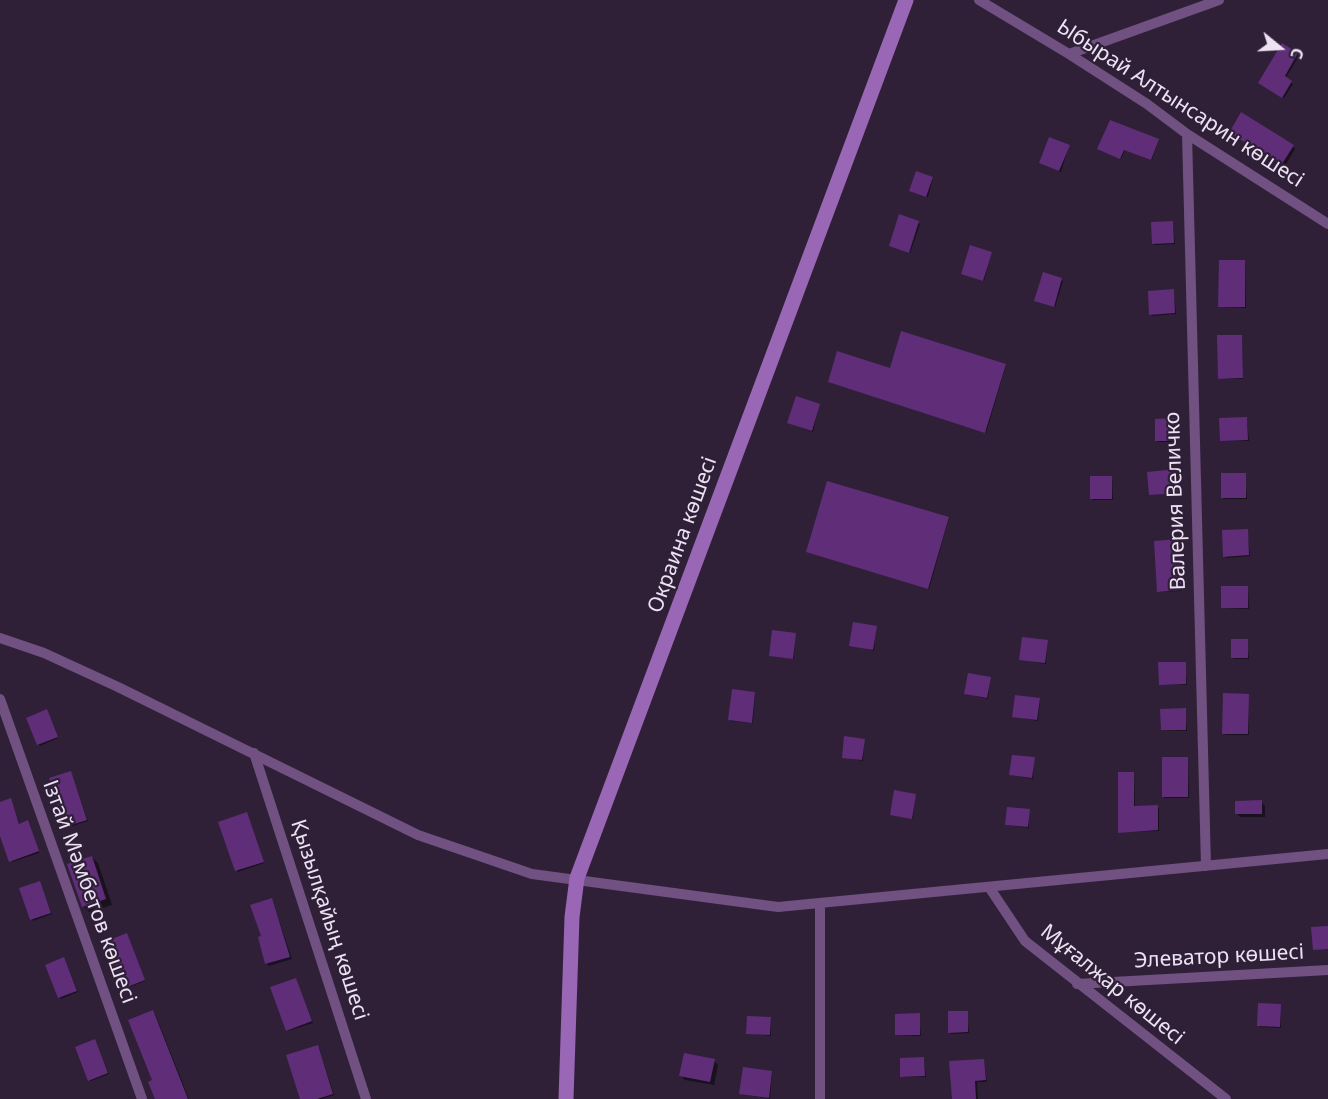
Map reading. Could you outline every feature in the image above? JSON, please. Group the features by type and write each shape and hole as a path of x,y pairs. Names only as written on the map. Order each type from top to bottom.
{"street":[{"name":"Окраина көшесі","path":"566,1099 572,917 577,878 906,0"},
{"name":"Ыбырай Алтынсарин көшесі","path":"979,0 1147,104 1187,134 1328,224"},
{"path":"1069,54 1219,0"},
{"name":"Валерия Величко","path":"1187,134 1206,866"},
{"path":"0,638 44,653 108,682 418,835 532,874 577,878 778,907 1328,854"},
{"name":"Ізтай Мәмбетов көшесі","path":"0,699 142,1099"},
{"name":"Қызылқайың көшесі","path":"255,753 366,1099"},
{"name":"Мұғалжар көшесі","path":"988,887 1025,941 1226,1099"},
{"path":"820,903 820,1099"},
{"name":"Элеватор көшесі","path":"1077,984 1328,970"}],"building":[{"path":"1282,43 1298,53 1285,76 1292,81 1282,98 1258,83"},
{"path":"1241,112 1294,145 1282,164 1229,133"},
{"path":"1110,120 1159,139 1151,160 1124,150 1120,159 1097,149"},
{"path":"1049,137 1070,145 1059,171 1039,163"},
{"path":"916,171 933,177 926,197 909,191"},
{"path":"899,214 919,221 909,253 889,246"},
{"path":"1173,221 1174,243 1152,244 1151,222"},
{"path":"970,245 992,252 983,281 961,274"},
{"path":"1219,260 1245,260 1245,307 1218,307"},
{"path":"1043,272 1062,278 1054,307 1034,301"},
{"path":"1174,289 1175,313 1149,315 1148,291"},
{"path":"901,331 1006,364 985,433 828,382 837,351 890,368"},
{"path":"1217,335 1242,335 1243,378 1218,379"},
{"path":"796,396 820,404 812,431 787,423"},
{"path":"1247,417 1248,440 1220,441 1219,418"},
{"path":"1177,418 1177,441 1155,441 1155,419"},
{"path":"1177,469 1179,493 1149,495 1147,472"},
{"path":"1221,473 1246,473 1246,498 1221,498"},
{"path":"1090,476 1112,476 1112,499 1090,499"},
{"path":"827,481 949,517 928,589 806,552"},
{"path":"1248,529 1249,555 1223,557 1222,530"},
{"path":"1179,539 1182,590 1157,592 1154,541"},
{"path":"1221,586 1248,586 1248,608 1221,608"},
{"path":"853,622 877,626 873,650 849,646"},
{"path":"772,630 796,633 793,659 769,656"},
{"path":"1022,637 1048,640 1045,663 1019,660"},
{"path":"1231,639 1248,639 1248,658 1231,658"},
{"path":"1158,662 1186,662 1186,684 1159,685"},
{"path":"968,673 991,677 987,698 964,694"},
{"path":"732,689 755,692 752,723 728,720"},
{"path":"1223,693 1249,694 1248,734 1222,734"},
{"path":"1015,695 1040,698 1037,720 1012,717"},
{"path":"1186,708 1186,730 1161,730 1160,709"},
{"path":"47,709 58,737 37,745 26,718"},
{"path":"844,736 865,739 862,760 842,758"},
{"path":"1012,755 1035,757 1032,778 1009,775"},
{"path":"1162,757 1188,757 1188,797 1162,797"},
{"path":"71,771 87,820 65,827 49,778"},
{"path":"1118,772 1134,772 1134,806 1158,805 1158,830 1118,833"},
{"path":"894,790 916,794 912,819 890,815"},
{"path":"11,798 19,824 28,820 39,851 9,862 0,836 0,802"},
{"path":"1262,800 1262,814 1235,814 1235,801"},
{"path":"1007,807 1030,809 1028,827 1005,825"},
{"path":"247,812 264,862 235,871 218,822"},
{"path":"92,856 106,899 82,907 67,864"},
{"path":"40,881 51,913 30,920 19,888"},
{"path":"272,898 290,957 265,964 258,937 261,936 250,905"},
{"path":"1328,926 1328,949 1313,950 1311,927"},
{"path":"127,933 145,980 120,990 102,943"},
{"path":"64,957 77,991 58,998 45,965"},
{"path":"296,978 312,1021 286,1031 270,987"},
{"path":"1258,1003 1281,1004 1280,1027 1257,1026"},
{"path":"153,1010 188,1099 155,1099 148,1082 152,1080 128,1020"},
{"path":"948,1011 968,1011 968,1032 948,1033"},
{"path":"920,1013 920,1035 895,1035 895,1014"},
{"path":"747,1016 771,1017 770,1035 746,1034"},
{"path":"95,1039 108,1073 88,1081 75,1047"},
{"path":"318,1045 333,1094 317,1099 300,1099 286,1055"},
{"path":"684,1053 715,1059 710,1082 679,1076"},
{"path":"924,1057 925,1076 900,1077 900,1058"},
{"path":"984,1059 986,1080 975,1081 976,1099 952,1099 949,1061"},
{"path":"743,1067 772,1071 769,1098 739,1094"}]}
